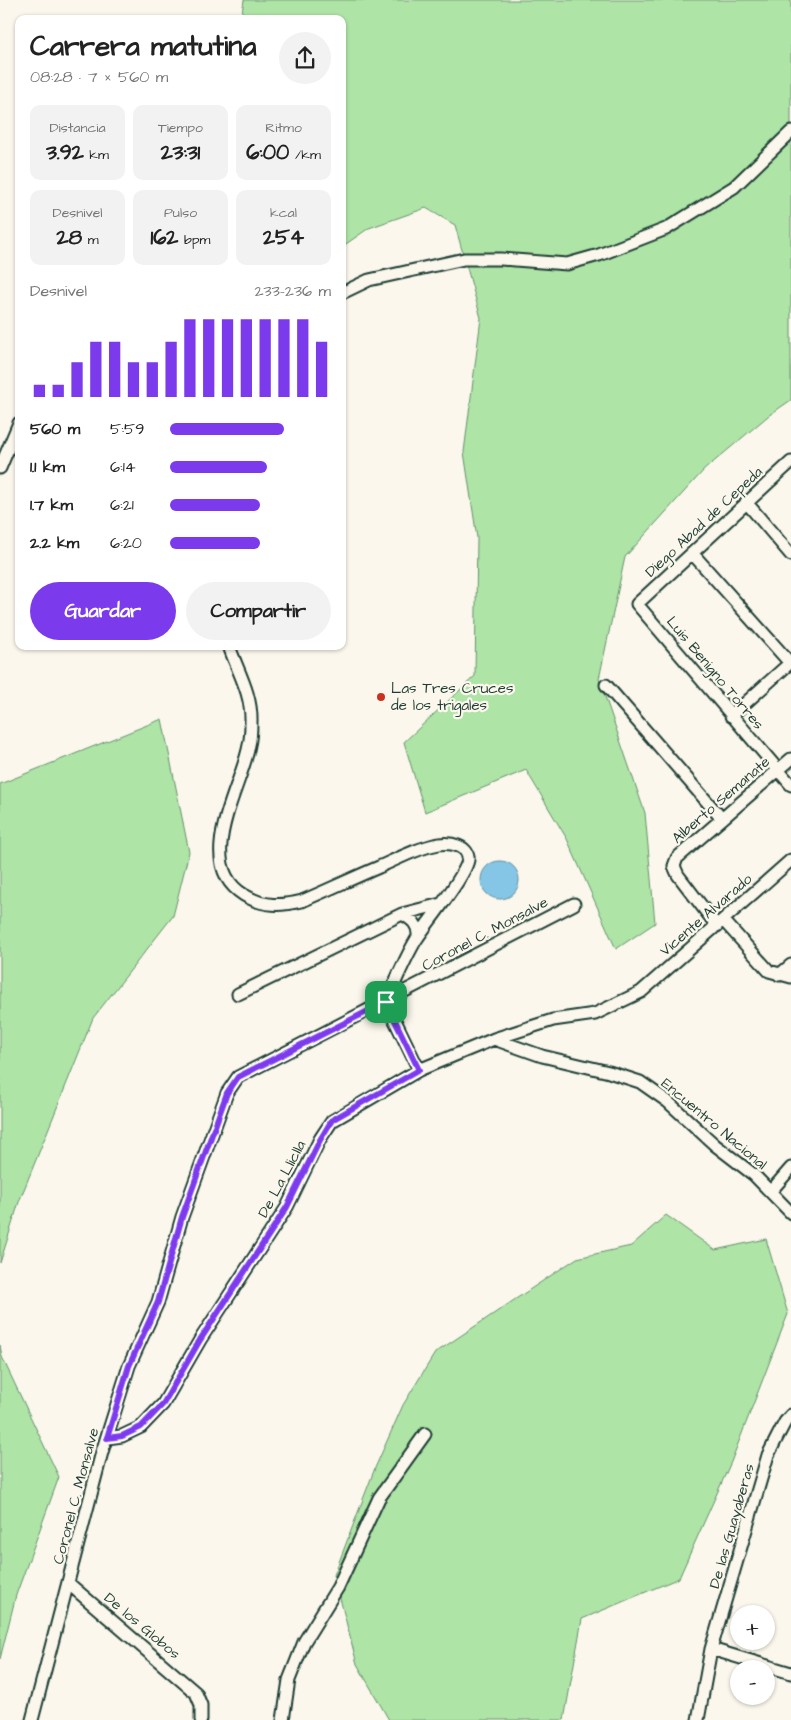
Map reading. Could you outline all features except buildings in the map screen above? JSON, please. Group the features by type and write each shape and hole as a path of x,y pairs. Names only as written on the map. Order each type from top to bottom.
{"street":[{"path":"346,291 369,280 464,259 501,259 567,264 599,256 666,229 734,186 791,132"},
{"path":"0,468 15,432"},
{"name":"Diego Abad de Cepeda","path":"637,604 791,462"},
{"path":"746,502 791,555"},
{"path":"692,553 790,663 731,716"},
{"name":"Luis Benigno Torres","path":"637,604 791,785"},
{"path":"231,650 244,682 251,706 249,746 221,834 222,866 235,890 252,900 266,905 284,906 302,901 418,850 441,844 454,845 463,848 467,854 468,861 458,879 418,937 404,962 386,1002 419,1070"},
{"path":"606,685 722,820"},
{"name":"Alberto Semanate","path":"720,924 678,875 674,866 677,858 791,759"},
{"name":"Vicente Alvarado","path":"641,992 791,860"},
{"path":"238,994 402,914 440,904"},
{"name":"Coronel C. Monsalve","path":"32,1720 107,1438 129,1366 158,1302 182,1217 227,1093 232,1085 238,1077 253,1068 386,1002 574,904"},
{"path":"402,914 414,921 418,937"},
{"path":"720,924 769,971 785,976 791,965"},
{"name":"De La Lliclla","path":"107,1438 122,1436 141,1427 163,1404 200,1340 287,1207 332,1120 419,1070 494,1039 553,1020 595,1014 641,992"},
{"name":"Encuentro Nacional","path":"494,1039 542,1056 609,1072 640,1082 667,1101 715,1145 771,1192 791,1213"},
{"path":"771,1192 791,1168"},
{"name":"De las Guayaberas","path":"698,1720 711,1649 768,1455 785,1422 791,1415"},
{"path":"283,1720 289,1680 304,1642 338,1587 379,1498 425,1434"},
{"name":"De los Globos","path":"68,1583 196,1693 201,1705 200,1720"},
{"path":"711,1649 791,1672"}],"green space":[{"path":"244,0 791,0 791,400 768,416 704,470 625,557 599,679 645,813 655,923 616,949 567,839 526,770 425,812 404,742 475,676 477,538 464,452 481,318 455,225 426,208 369,228 346,244 346,15 242,15"},
{"path":"162,719 189,852 173,916 93,1018 19,1202 0,1263 0,784"},
{"path":"666,1215 715,1250 766,1239 788,1314 731,1462 679,1578 582,1619 564,1720 389,1720 357,1664 334,1575 375,1468 403,1405 435,1353 577,1258 631,1246"},
{"path":"0,1345 2,1357 59,1477 16,1595 0,1659"}],"water":[{"path":"500,861 513,867 519,880 513,893 500,899 487,893 481,880 487,867"}],"place":[{"name":"Las Tres Cruces de los trigales","path":"381,697"}],"route":[{"path":"386,1002 419,1070 332,1120 287,1207 200,1340 163,1404 141,1427 122,1436 107,1438 129,1366 158,1302 182,1217 227,1093 238,1077 253,1068 386,1002"}]}
